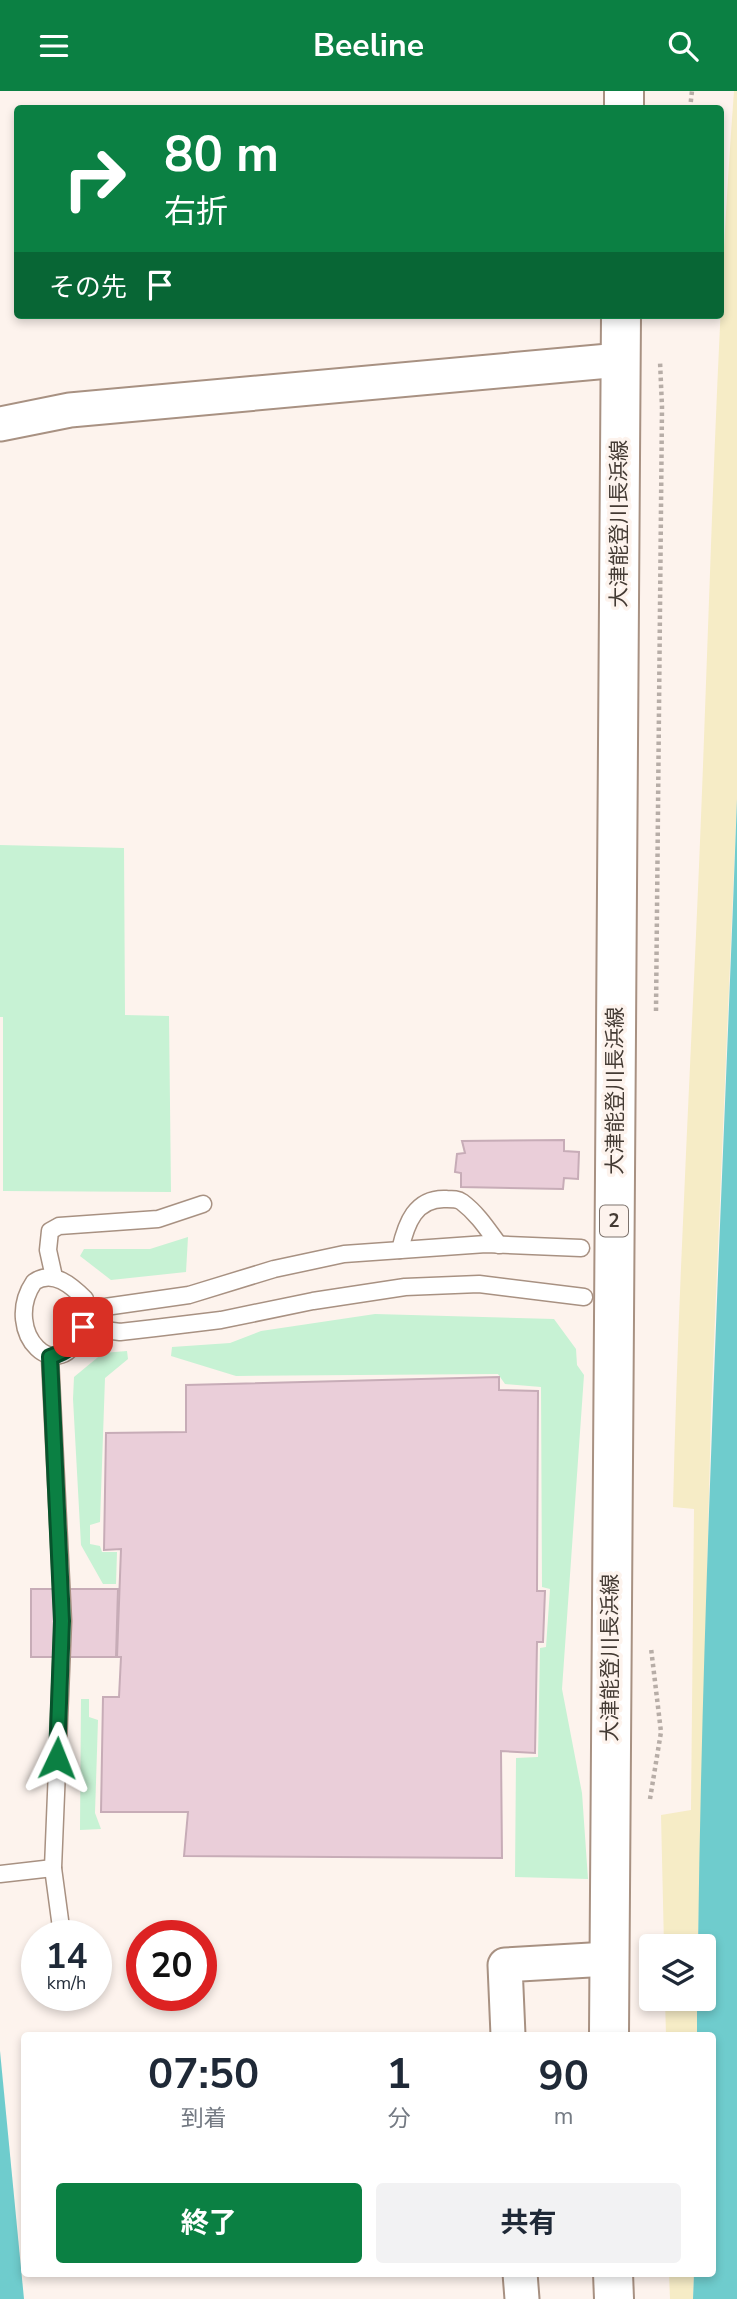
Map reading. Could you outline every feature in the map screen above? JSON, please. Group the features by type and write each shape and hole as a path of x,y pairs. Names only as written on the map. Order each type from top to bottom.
{"main road":[{"name":"大津能登川長浜線","path":"610,2032 608,1959 621,319"},
{"path":"613,2277 614,2299"}],"street":[{"path":"0,424 70,410 620,360"},
{"path":"508,2032 505,1965 608,1959"},
{"path":"520,2277 522,2299"}],"lane":[{"path":"400,1250 406,1224 421,1204 442,1198 460,1200 479,1218 499,1245"},
{"path":"54,1277 48,1250 50,1231 59,1226 158,1219 203,1204"},
{"path":"84,1310 189,1295 274,1269 344,1254 499,1245 581,1248"},
{"path":"54,1277 72,1286 85,1299 83,1327 79,1339 66,1351 50,1357 26,1351 10,1333 9,1312 20,1293 40,1279 54,1277"},
{"path":"83,1327 120,1332 221,1320 313,1301 405,1287 480,1284 584,1297"},
{"path":"50,1357 62,1621 53,1868 60,1920"},
{"path":"7,1873 53,1868"}],"green space":[{"path":"0,845 124,848 125,1015 169,1016 171,1192 3,1191"},
{"path":"188,1237 186,1272 111,1280 80,1256 84,1249 150,1249"},
{"path":"375,1314 554,1319 576,1349 577,1365 584,1375 562,1689 582,1793 588,1879 515,1877 516,1758 538,1757 540,1648 546,1647 550,1589 542,1587 541,1387 505,1384 498,1374 236,1376 171,1356 172,1347 230,1343 261,1331"},
{"path":"127,1351 128,1359 105,1378 100,1522 90,1525 90,1544 100,1546 102,1552 117,1552 116,1584 103,1584 81,1545 74,1377 103,1353"},
{"path":"81,1699 89,1699 89,1717 98,1720 95,1813 101,1829 80,1830"}],"sand":[{"path":"734,91 737,91 737,799 711,1413 698,1934 664,1934 661,1815 691,1810 694,1509 673,1507 717,381 720,319 724,319 724,246"},
{"path":"665,2011 697,2011 697,2032 666,2032"},
{"path":"669,2277 694,2277 693,2299 670,2299"}],"water":[{"path":"737,799 737,2299 693,2299 694,2277 716,2277 716,2032 697,2032 697,2011 716,2011 716,1934 698,1934 704,1659"},
{"path":"0,2051 24,2299 0,2299"}],"building":[{"path":"564,1140 564,1151 579,1152 578,1179 564,1178 563,1189 461,1187 461,1173 455,1172 457,1154 465,1153 462,1141"},
{"path":"499,1377 499,1390 538,1391 537,1591 545,1591 543,1642 537,1642 535,1753 501,1751 502,1858 184,1856 188,1812 101,1812 103,1697 119,1697 121,1657 117,1657 121,1549 104,1550 106,1433 186,1432 186,1385"},
{"path":"31,1589 118,1589 116,1657 31,1657"}],"route":[{"path":"57,1758 62,1621 50,1357 66,1351 79,1339 83,1327"}]}
